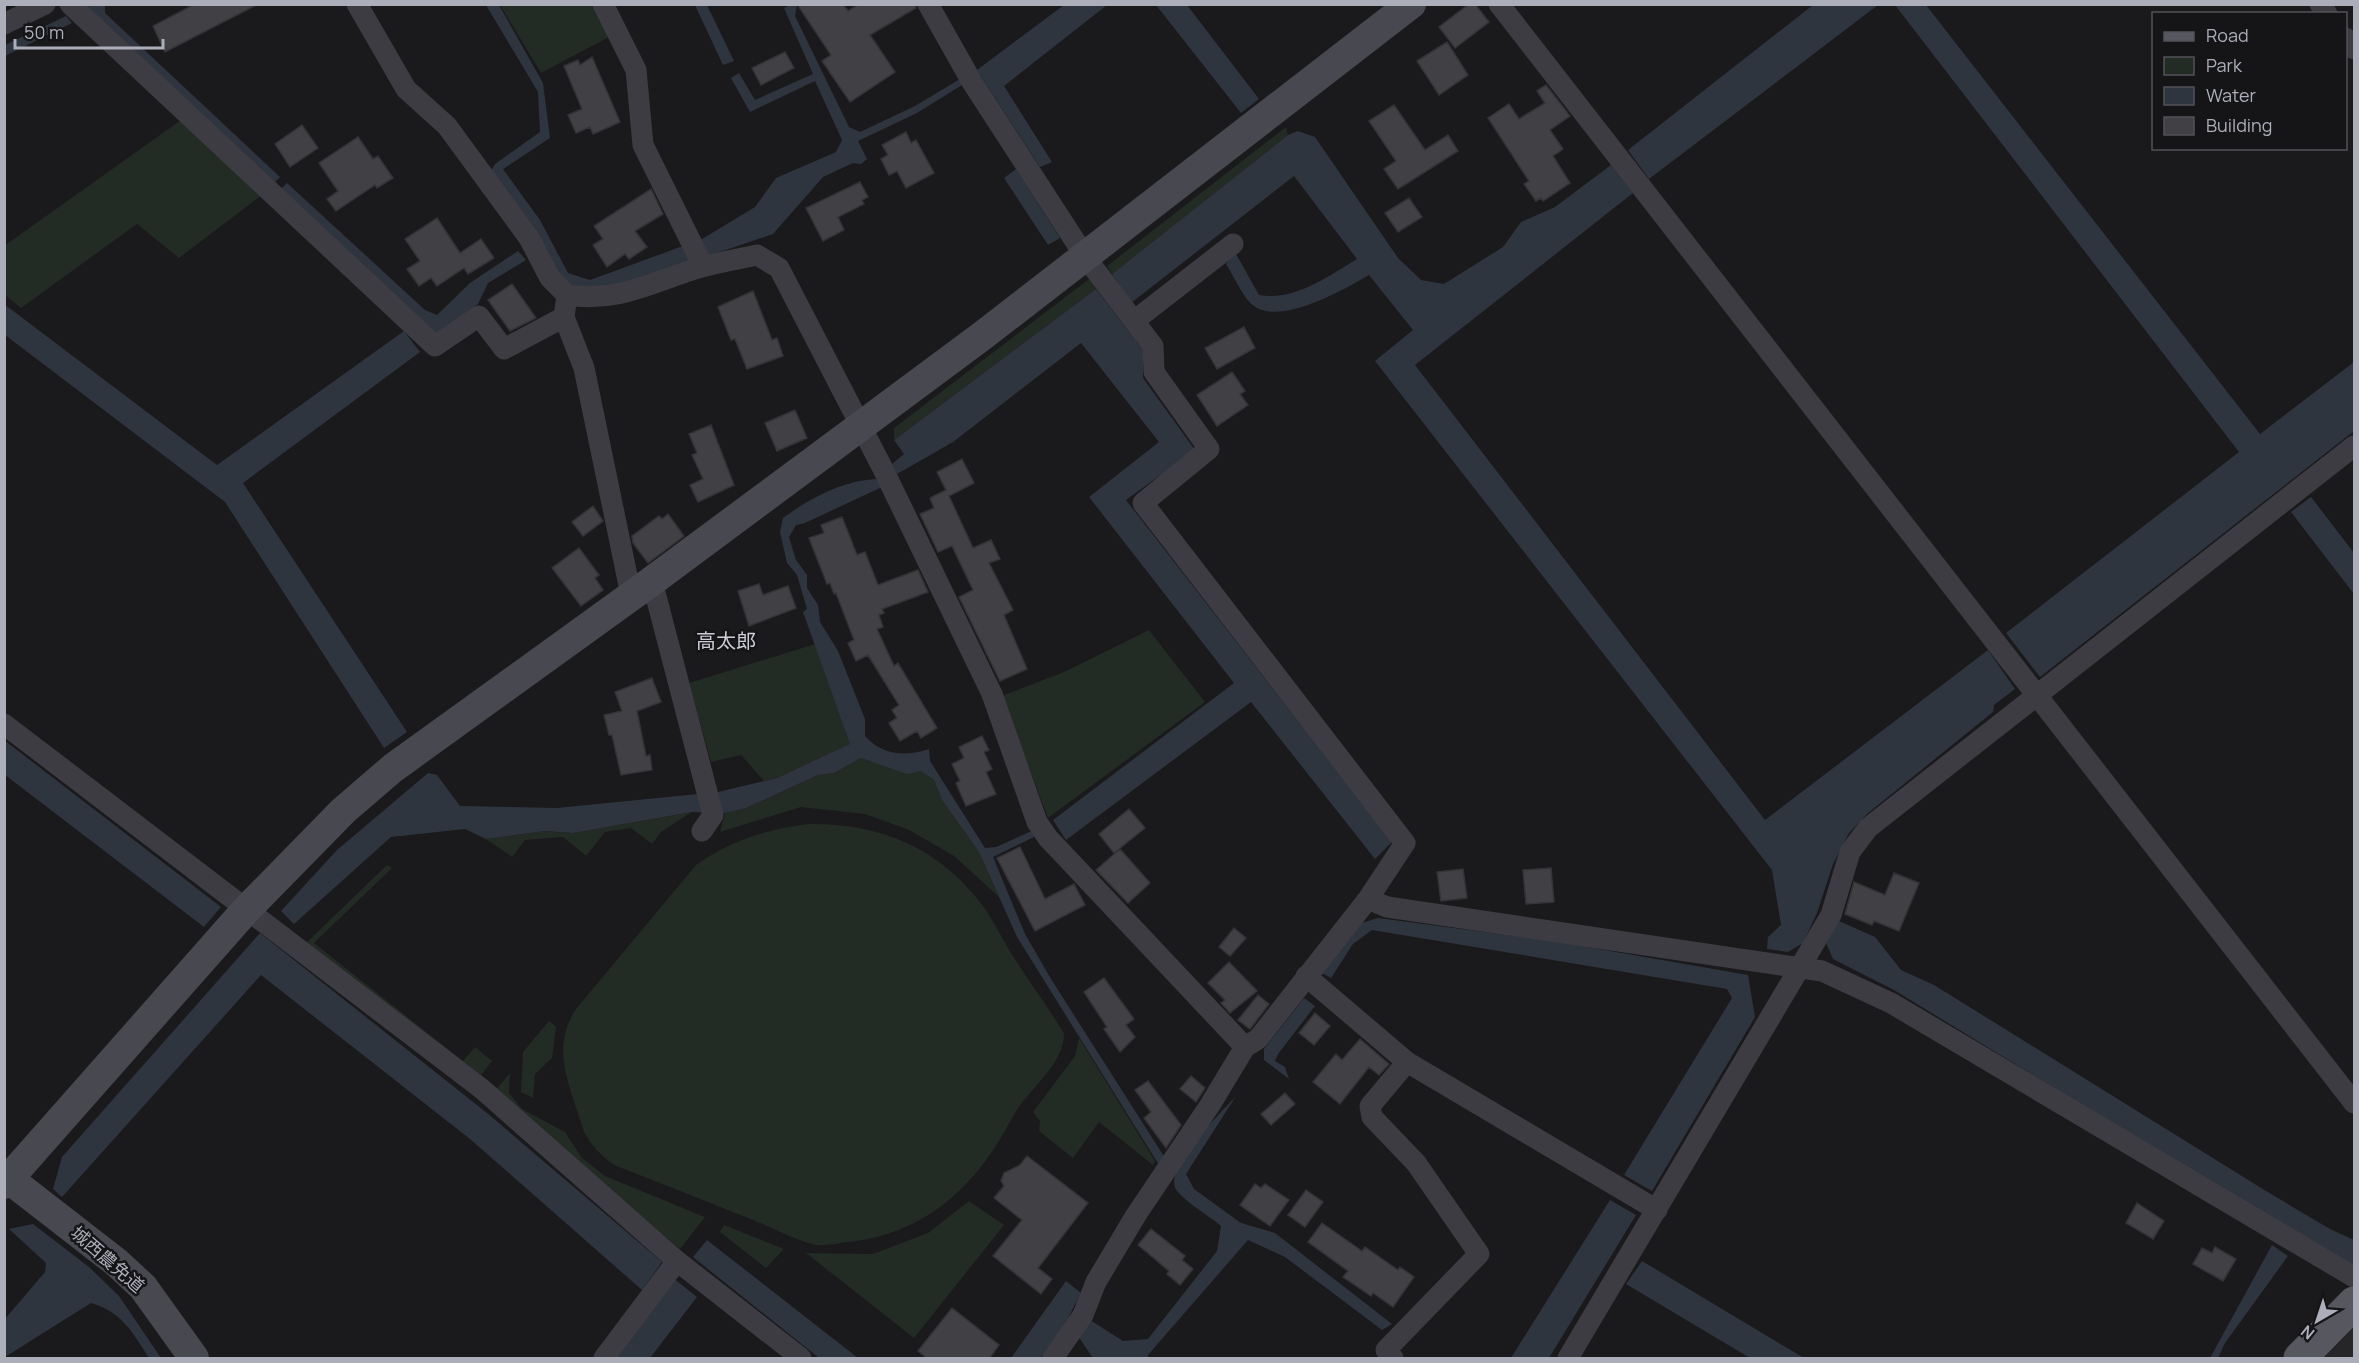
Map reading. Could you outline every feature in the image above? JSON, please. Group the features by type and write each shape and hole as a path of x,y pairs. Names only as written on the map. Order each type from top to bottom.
{"main road":[{"path":"2300,1359 2355,1303"}],"street":[{"path":"4,24 45,4"},
{"path":"70,4 435,346 479,316 504,349 564,317"},
{"path":"357,4 406,88 447,126 529,238 550,278 567,295 591,299 624,295 701,264 757,255 779,268 992,693 1037,822 1048,838 1245,1047"},
{"path":"603,4 636,70 643,145 701,264"},
{"path":"928,4 972,82 1086,258 1153,346 1154,372 1209,449 1143,503 1405,843 1368,899 1258,1039 1245,1047 1210,1105 1136,1215 1096,1282 1083,1315 1053,1359"},
{"path":"6,1179 245,910 343,811 393,768 860,428 1086,258 1411,4"},
{"path":"1499,4 2355,1103"},
{"path":"1134,321 1233,244"},
{"path":"567,295 564,317 584,368 641,588 707,790 708,823"},
{"path":"1568,1359 1831,915 1850,852 1868,828 2036,694 2355,447"},
{"path":"4,724 482,1089 677,1261 801,1359"},
{"path":"1368,899 1387,908 1822,971 1891,1003 2355,1277"},
{"path":"1306,976 1407,1062 1656,1210"},
{"path":"1393,1359 1386,1350 1479,1254 1416,1163 1372,1117 1370,1106 1407,1062"},
{"name":"城西農免道","path":"6,1179 116,1262 143,1287 194,1359"},
{"path":"604,1359 677,1261"}],"shaded area":[{"path":"2354,1327 2354,1358 2324,1358"}],"green space":[{"path":"500,5 596,5 609,37 541,73"},
{"path":"181,120 262,195 179,258 137,224 21,308 5,295 4,246"},
{"path":"1286,127 1288,135 1112,274 1107,266"},
{"path":"1089,279 1096,289 894,440 894,428"},
{"path":"1149,630 1205,702 1048,818 1002,696 1064,672"},
{"path":"815,644 851,744 777,778 764,781 741,755 711,762 689,683"},
{"path":"861,758 907,773 921,770 934,780 942,800 979,852 999,897 954,856 909,830 865,814 801,807 720,832 725,813 746,808 818,775 834,773"},
{"path":"692,812 661,832 652,844 631,828 605,832 586,856 563,837 525,840 512,857 486,839 545,831 573,833"},
{"path":"808,824 860,828 883,834 927,854 947,868 966,885 991,917 1011,953 1064,1033 1058,1057 1051,1068 1018,1109 982,1166 946,1203 901,1229 876,1237 824,1245 809,1243 793,1237 614,1165 597,1150 584,1132 569,1085 563,1054 568,1024 576,1009 696,865 722,849 749,837"},
{"path":"387,865 392,868 314,943 463,1061 475,1047 492,1061 478,1079 305,944"},
{"path":"549,1021 556,1027 552,1058 535,1074 533,1098 521,1092 523,1052"},
{"path":"1079,1038 1155,1161 1153,1165 1099,1122 1073,1158 1039,1131 1040,1121 1033,1112 1075,1056"},
{"path":"510,1073 509,1093 522,1109 565,1132 582,1158 605,1176 705,1217 680,1249 494,1092"},
{"path":"969,1201 1004,1225 914,1338 806,1253 873,1254 928,1233"},
{"path":"724,1225 784,1249 766,1268 720,1232"}],"water":[{"path":"82,4 105,5 105,13 280,177 273,184"},
{"path":"486,5 499,5 543,83 550,138 503,169 540,220 568,273 590,280 702,239 755,207 776,178 836,152 842,140 815,81 750,112 731,78 739,73 755,100 813,74 784,8 797,5 795,16 849,127 860,132 915,106 960,79 962,85 917,113 858,141 867,159 861,164 853,163 823,177 773,234 593,295 564,285 491,171 495,164 540,132 538,92"},
{"path":"695,5 707,5 734,61 723,65"},
{"path":"1064,5 1107,5 1004,86 1052,162 1040,167 977,70"},
{"path":"1156,5 1187,5 1259,99 1241,113"},
{"path":"1813,5 1878,5 1649,179 1628,150"},
{"path":"1895,5 1926,5 2260,434 2354,362 2354,431 2040,677 2006,633 2239,452"},
{"path":"66,16 72,23 5,56 5,45"},
{"path":"1298,131 1315,137 1398,258 1421,280 1444,284 1503,247 1521,222 1555,207 1611,165 1633,193 1415,365 1765,820 1988,650 2015,689 1994,705 1993,712 1867,814 1849,833 1833,864 1817,913 1803,943 1788,952 1767,949 1768,937 1781,925 1772,870 1375,361 1413,330 1369,275 1313,303 1280,312 1266,311 1254,306 1242,292 1226,264 1235,252 1259,295 1272,296 1310,286 1357,259 1294,176 1131,303 1112,274 1288,135"},
{"path":"1016,169 1060,238 1048,245 1004,178"},
{"path":"287,183 425,310 437,315 470,283 518,251 526,260 488,283 478,304 437,336 280,190"},
{"path":"1096,289 1143,350 1143,378 1195,450 1126,500 1392,842 1375,859 1251,702 1066,840 1053,820 1234,683 1089,497 1159,442 1081,343 953,442 897,474 892,464 904,454 894,440"},
{"path":"4,304 217,465 404,331 420,352 243,483 407,732 384,748 225,502 5,335"},
{"path":"876,479 882,487 805,523 796,525 789,537 796,560 807,575 807,588 818,605 820,622 838,651 865,719 865,736 879,747 894,753 920,752 929,749 930,761 985,848 996,847 1032,831 1034,837 993,857 1025,934 1051,979 1165,1158 1159,1165 1017,937 979,852 942,800 934,780 921,771 907,774 861,758 834,773 818,775 746,808 725,813 692,812 573,833 545,831 486,839 465,829 391,837 294,924 281,911 337,850 428,773 437,775 460,806 557,808 718,792 777,778 850,744 803,612 807,609 797,575 787,563 780,532 783,518 815,497 851,483"},
{"path":"2311,497 2354,553 2354,594 2291,512"},
{"path":"4,740 221,907 204,927 5,775"},
{"path":"1378,918 1559,942 1748,975 1755,1017 1652,1191 1624,1175 1732,998 1727,989 1372,930 1353,944 1331,978 1322,973 1362,923"},
{"path":"1839,921 1875,937 1901,970 1934,985 2266,1191 2330,1229 2354,1240 2354,1266 2328,1255 1894,990 1833,959 1826,943"},
{"path":"260,933 487,1113 662,1262 642,1290 470,1139 261,975 62,1197 53,1189 62,1157"},
{"path":"1304,998 1315,1006 1275,1061 1285,1067 1289,1079 1264,1060 1264,1049"},
{"path":"1236,1096 1186,1174 1194,1189 1241,1223 1275,1233 1392,1324 1382,1330 1285,1257 1248,1240 1148,1355 1148,1358 1093,1358 1078,1336 1090,1320 1123,1341 1148,1339 1217,1251 1221,1226 1182,1196 1177,1191 1174,1182 1177,1170 1195,1142"},
{"path":"1610,1200 1636,1215 1549,1358 1511,1358"},
{"path":"33,1224 89,1267 119,1296 161,1358 149,1358 132,1332 118,1317 91,1303 5,1357 5,1319 45,1272 46,1263 9,1229"},
{"path":"707,1240 858,1358 819,1358 693,1257"},
{"path":"2272,1245 2288,1256 2225,1343 2218,1358 2210,1358"},
{"path":"1642,1261 1804,1358 1750,1358 1626,1284"},
{"path":"673,1278 697,1297 650,1358 614,1358"},
{"path":"1066,1281 1081,1293 1067,1320 1041,1358 1011,1358"}],"building":[{"path":"195,4 258,4 165,52 153,26"},
{"path":"797,4 843,4 848,11 859,4 915,4 916,8 870,35 895,72 850,102 822,61 831,55"},
{"path":"1469,4 1475,4 1489,22 1455,48 1439,27"},
{"path":"1447,42 1468,75 1439,95 1417,61"},
{"path":"785,52 794,68 761,85 752,68"},
{"path":"592,57 620,122 593,134 590,127 576,133 568,115 582,109 564,66 578,60 580,65"},
{"path":"1546,85 1570,116 1550,130 1563,149 1553,156 1570,183 1543,201 1541,198 1536,201 1524,184 1529,181 1488,118 1509,104 1519,119 1545,103 1537,91"},
{"path":"1394,105 1425,150 1448,135 1458,151 1398,189 1384,169 1396,161 1369,121"},
{"path":"302,125 318,148 290,167 275,144"},
{"path":"906,132 911,143 916,140 934,173 906,188 897,171 889,175 881,159 888,155 882,145"},
{"path":"358,137 373,159 378,156 393,178 377,188 375,185 336,211 327,199 338,191 319,163"},
{"path":"860,182 868,197 862,200 864,204 838,217 844,230 823,241 806,208"},
{"path":"651,189 663,214 635,231 647,247 629,259 625,254 607,267 593,245 603,239 594,226"},
{"path":"1409,198 1422,217 1398,232 1385,213"},
{"path":"437,218 460,253 481,239 494,258 468,274 464,268 437,286 431,278 419,286 407,269 420,261 405,239"},
{"path":"512,284 536,318 510,331 488,300"},
{"path":"753,291 772,340 777,338 783,356 747,369 735,339 731,340 718,307"},
{"path":"1244,327 1255,348 1217,369 1205,348"},
{"path":"1232,372 1245,391 1240,394 1248,405 1217,426 1197,395"},
{"path":"795,410 807,438 777,451 765,423"},
{"path":"711,425 734,485 698,502 690,485 703,479 692,455 697,453 689,434"},
{"path":"962,459 974,483 949,496 973,548 991,540 1000,559 989,563 1013,610 1004,615 1027,669 1000,681 959,597 973,590 952,546 938,552 920,514 934,508 930,498 946,490 937,472"},
{"path":"593,506 603,521 583,536 572,522"},
{"path":"668,514 684,536 648,563 633,543 632,536 659,516 662,519"},
{"path":"842,517 857,555 865,552 878,585 918,570 928,592 882,609 884,613 879,615 883,627 877,629 894,666 898,663 937,728 921,738 917,731 900,741 889,723 897,718 892,710 899,705 868,655 856,661 848,643 854,640 836,593 834,594 830,583 827,584 809,538 824,533 821,525"},
{"path":"579,548 599,575 595,578 603,590 581,606 552,568"},
{"path":"759,584 763,595 788,586 796,608 749,626 738,591"},
{"path":"652,678 661,702 637,711 646,756 650,755 652,770 621,775 612,735 609,735 604,715 622,711 615,692"},
{"path":"982,736 989,750 984,752 992,769 986,772 996,794 966,806 956,783 960,781 952,764 964,758 959,747"},
{"path":"1129,809 1145,828 1114,853 1099,834"},
{"path":"1020,847 1045,899 1074,884 1085,905 1035,931 997,858"},
{"path":"1120,849 1150,883 1128,903 1096,870"},
{"path":"1551,868 1554,902 1526,904 1523,870"},
{"path":"1463,869 1467,898 1441,901 1437,872"},
{"path":"1894,873 1919,883 1899,931 1874,921 1872,925 1845,914 1854,882 1885,895"},
{"path":"1234,928 1246,938 1230,956 1219,947"},
{"path":"1229,962 1257,991 1230,1013 1221,1003 1225,1000 1208,983"},
{"path":"1104,978 1134,1019 1126,1025 1135,1037 1120,1052 1104,1029 1107,1027 1084,992"},
{"path":"1258,995 1269,1004 1250,1029 1238,1020"},
{"path":"1315,1013 1330,1026 1314,1045 1299,1033"},
{"path":"1360,1039 1389,1064 1379,1075 1369,1067 1340,1104 1313,1082 1336,1054 1342,1060"},
{"path":"1191,1076 1205,1088 1196,1102 1180,1089"},
{"path":"1148,1081 1181,1125 1166,1148 1144,1118 1151,1112 1135,1090"},
{"path":"1285,1093 1295,1104 1271,1125 1261,1114"},
{"path":"1027,1156 1088,1203 1038,1268 1052,1279 1041,1294 993,1256 1022,1220 994,1198 1004,1186 1001,1181 1004,1173 1020,1165"},
{"path":"1255,1184 1261,1188 1265,1184 1289,1200 1270,1226 1240,1205"},
{"path":"1306,1190 1323,1202 1305,1227 1288,1215"},
{"path":"2137,1203 2164,1221 2153,1239 2126,1223"},
{"path":"1322,1223 1362,1251 1365,1247 1398,1270 1400,1267 1414,1277 1393,1307 1373,1293 1371,1296 1343,1277 1348,1271 1308,1242"},
{"path":"1151,1229 1185,1256 1182,1260 1193,1269 1180,1285 1167,1274 1169,1271 1138,1245"},
{"path":"2215,1247 2236,1259 2223,1281 2193,1264 2202,1248 2212,1253"},
{"path":"952,1308 999,1345 989,1359 928,1359 918,1351"}],"district":[{"name":"高太郎","path":"726,640"}]}
